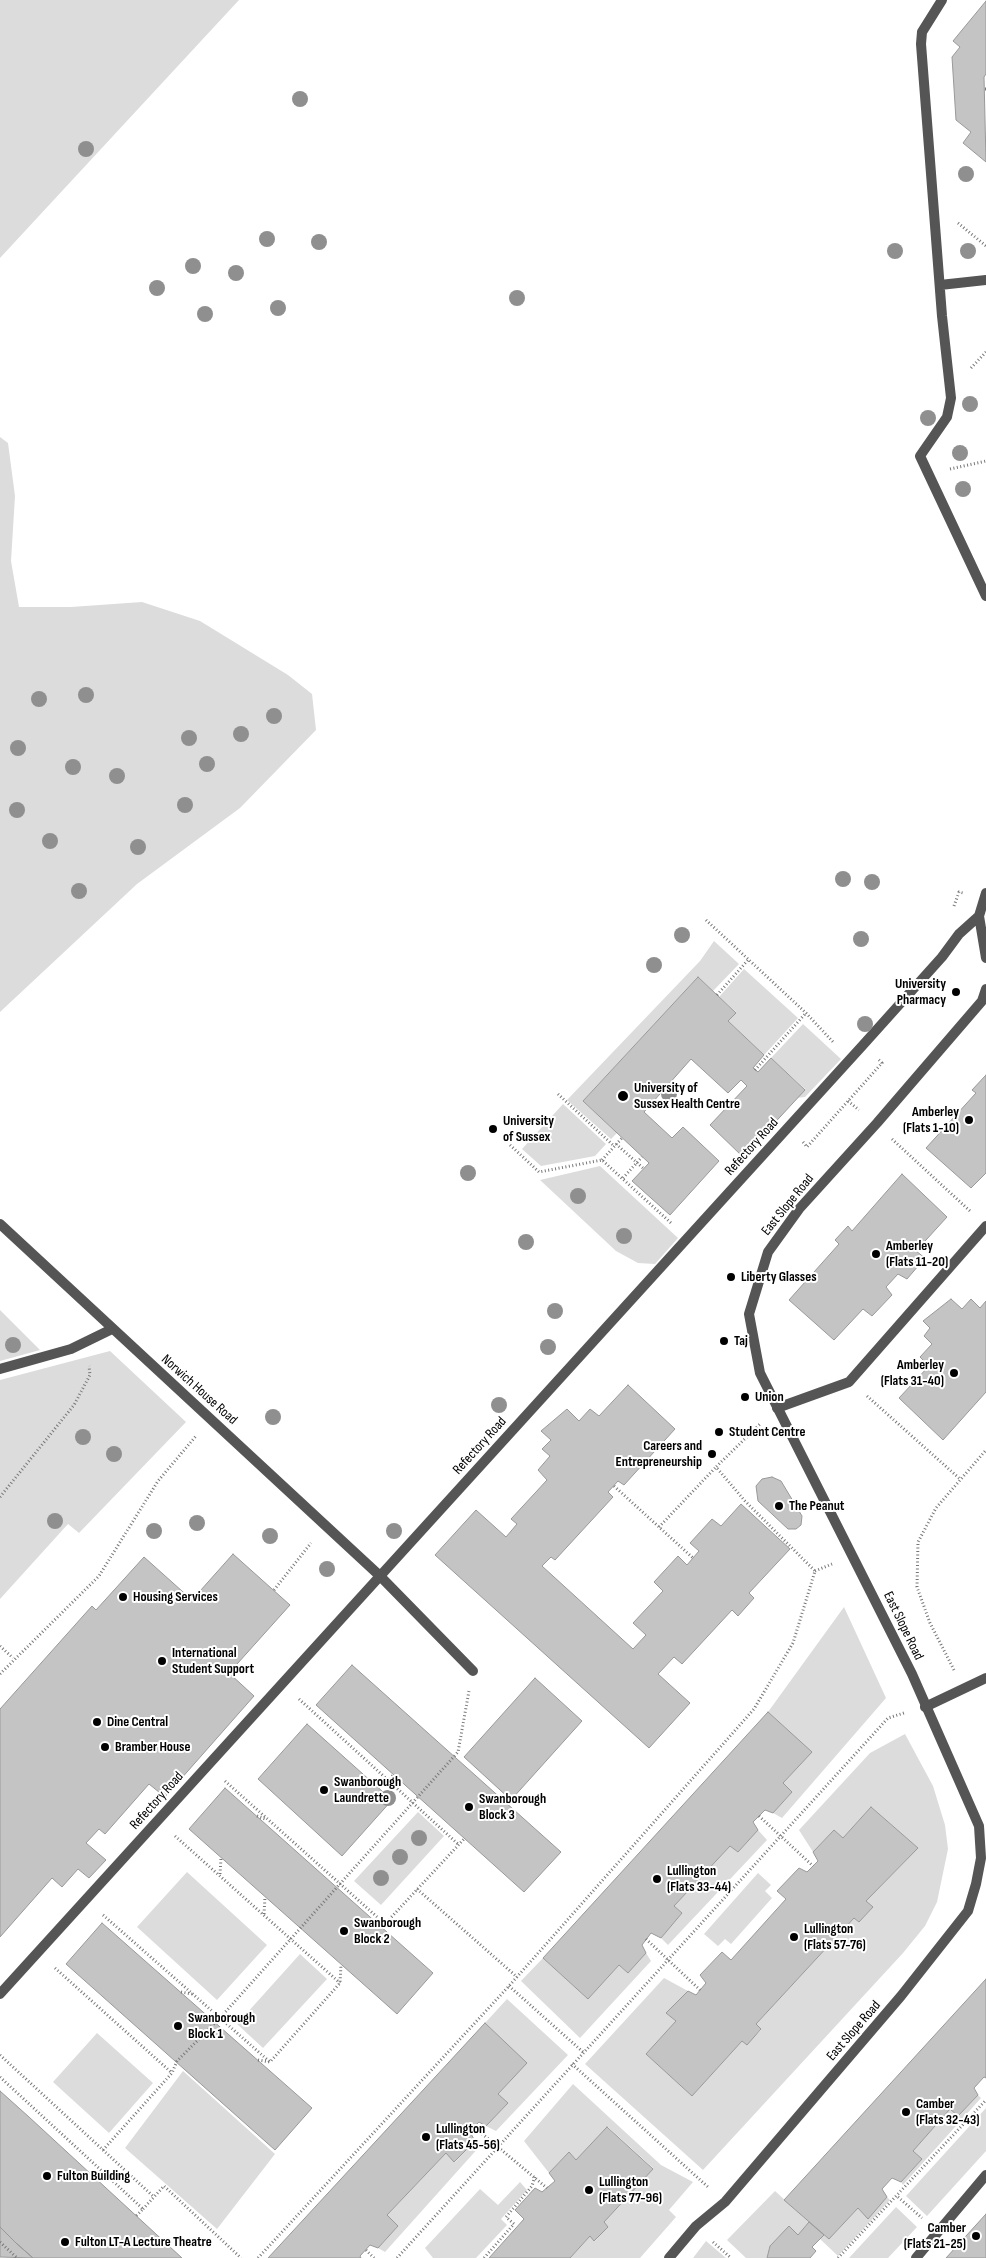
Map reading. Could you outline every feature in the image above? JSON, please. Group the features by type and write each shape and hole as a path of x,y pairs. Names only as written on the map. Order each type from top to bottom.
{"street":[{"path":"942,0 922,32 921,44 951,398 947,417 920,456 986,596"},
{"path":"940,285 986,280"},
{"path":"986,894 979,916 986,958"},
{"name":"Refectory Road","path":"0,1994 863,1046 942,957 959,934 979,916"},
{"name":"East Slope Road","path":"669,2258 696,2226 725,2202 738,2188 901,1996 968,1911 981,1858 979,1826 912,1674 760,1373 749,1314 768,1252 799,1209 883,1116 982,1001 986,989"},
{"name":"Norwich House Road","path":"0,1224 380,1576 473,1671"},
{"path":"777,1408 850,1382 986,1226"},
{"path":"0,1369 71,1349 112,1329"},
{"path":"925,1707 986,1678"},
{"path":"916,2258 986,2175"}],"path":[{"path":"706,920 806,1014 839,1048"},
{"path":"717,995 748,960"},
{"path":"755,1070 806,1014"},
{"path":"819,1134 877,1068"},
{"path":"558,1094 644,1169"},
{"path":"510,1145 539,1172 602,1160 622,1138"},
{"path":"900,1147 972,1213"},
{"path":"623,1178 642,1157"},
{"path":"602,1160 669,1221 676,1214"},
{"path":"0,1497 74,1406 90,1375 84,1343"},
{"path":"659,1527 716,1467 777,1408"},
{"path":"882,1408 960,1479"},
{"path":"0,1674 13,1658 99,1576 158,1481 196,1435 220,1426"},
{"path":"964,1690 930,1623 917,1587 918,1542 936,1508 986,1450"},
{"path":"716,1467 745,1501 816,1571"},
{"path":"614,1486 693,1558"},
{"path":"274,1590 326,1525"},
{"path":"258,2258 509,1986 754,1709 794,1642 816,1571 830,1565"},
{"path":"0,1646 13,1658"},
{"path":"103,2150 172,2073 177,2061 220,2018 458,1752 473,1671"},
{"path":"282,1684 458,1844"},
{"path":"397,2258 888,1718 925,1707"},
{"path":"207,1766 385,1924 464,1839"},
{"path":"388,1782 393,1775"},
{"path":"257,1816 268,1820"},
{"path":"760,1816 813,1866"},
{"path":"158,1820 340,1983"},
{"path":"220,1875 221,1858"},
{"path":"417,1889 517,1977"},
{"path":"264,1914 266,1897"},
{"path":"86,1900 270,2062"},
{"path":"646,1939 700,1990"},
{"path":"38,1952 172,2073"},
{"path":"270,2062 340,1983 341,1965"},
{"path":"509,1986 583,2052"},
{"path":"181,1992 193,1994"},
{"path":"0,2055 154,2197"},
{"path":"258,2060 270,2062"},
{"path":"572,2064 692,2174"},
{"path":"0,2077 143,2208"},
{"path":"838,2258 898,2197 986,2100"},
{"path":"474,2127 535,2176 547,2188"},
{"path":"484,2258 514,2224 506,2217 532,2186 535,2176"},
{"path":"136,2216 164,2186 242,2258"},
{"path":"898,2197 921,2217"},
{"path":"0,2242 18,2258"},
{"path":"366,2250 374,2258"},
{"path":"723,2250 731,2258"}],"shaded area":[{"path":"0,0 239,0 0,258"},
{"path":"0,437 8,443 15,496 11,561 19,607 71,607 142,602 200,621 288,675 312,694 316,730 240,808 137,884 0,1012"},
{"path":"714,941 739,964 713,991 698,977 583,1101 617,1133 611,1139 567,1100 700,961"},
{"path":"744,969 798,1018 764,1055 728,1021 736,1012 719,997"},
{"path":"803,1024 841,1059 805,1097 795,1098 805,1089 771,1058"},
{"path":"563,1104 606,1144 595,1156 541,1166 522,1149"},
{"path":"600,1166 678,1238 655,1264 638,1263 616,1251 540,1180"},
{"path":"0,1310 40,1350 0,1361"},
{"path":"110,1351 186,1422 79,1533 68,1524 0,1599 0,1380"},
{"path":"844,1607 886,1698 782,1818 773,1813 792,1792 783,1783 811,1752 768,1712"},
{"path":"905,1734 933,1786 945,1825 948,1849 937,1902 925,1926 903,1953 703,2170 585,2064 664,1978 688,1991 666,2013 676,2021 646,2054 692,2096 742,2041 747,2044 761,2030 756,2024 854,1918 859,1922 873,1907 866,1901 918,1848 871,1807 843,1838 834,1830 813,1852 799,1830 870,1753"},
{"path":"418,1812 444,1836 381,1905 354,1881"},
{"path":"758,1830 767,1840 668,1945 661,1938 682,1913 674,1906 730,1846 738,1852"},
{"path":"187,1872 267,1945 217,2000 137,1927"},
{"path":"758,1873 771,1885 765,1891 772,1898 731,1944 725,1939 718,1946 704,1934"},
{"path":"646,1953 651,1961 580,2038 521,1981 543,1958 588,1999 619,1965 628,1973"},
{"path":"300,1954 327,1979 263,2048 237,2024"},
{"path":"507,1999 568,2055 496,2131 486,2126 508,2103 498,2094 526,2063 485,2023"},
{"path":"97,2033 153,2083 109,2133 53,2082"},
{"path":"183,2071 275,2154 217,2229 125,2148"},
{"path":"573,2084 661,2165 693,2182 669,2210 676,2217 640,2258 570,2258 590,2236 595,2241 607,2227 604,2222 653,2168 608,2127 576,2160 569,2152 549,2173 524,2141"},
{"path":"978,2095 981,2098 903,2185 901,2182 922,2159 913,2151 950,2109 958,2116"},
{"path":"986,2108 986,2151 927,2216 906,2196"},
{"path":"475,2141 480,2146 385,2252 378,2248 398,2226 387,2215 446,2153 455,2162"},
{"path":"520,2182 527,2190 501,2219 507,2225 476,2258 433,2258 425,2248 480,2189 498,2205"},
{"path":"775,2191 809,2222 798,2235 789,2227 770,2246 767,2258 746,2258 727,2240"},
{"path":"887,2197 890,2200 838,2256 820,2239 824,2235 829,2239 858,2208 868,2218"},
{"path":"896,2207 917,2227 888,2258 849,2258"},
{"path":"706,2241 726,2258 693,2258"}],"building":[{"path":"986,1 986,74 984,77 986,162 963,143 971,132 956,120 952,57 960,47 953,41"},
{"name":"University of Sussex Health Centre","path":"698,977 736,1013 728,1021 764,1055 753,1068 758,1072 771,1058 805,1090 743,1157 710,1125 747,1086 741,1080 728,1093 691,1059 644,1112 672,1138 683,1127 719,1161 670,1215 632,1181 649,1163 583,1101"},
{"name":"Amberley (Flats 1-10)","path":"986,1075 986,1173 971,1188 926,1148 976,1093 972,1090"},
{"name":"Amberley (Flats 11-20)","path":"902,1174 947,1217 916,1251 925,1258 907,1279 898,1274 886,1287 892,1295 872,1316 863,1309 834,1340 789,1300 839,1244 835,1240 848,1226 852,1231"},
{"name":"Amberley (Flats 31-40)","path":"951,1299 962,1309 971,1299 980,1308 986,1301 986,1392 943,1440 899,1398 929,1366 920,1357 932,1344 924,1336 930,1328 923,1321"},
{"path":"628,1385 675,1429 624,1485 618,1481 608,1492 613,1497 555,1560 551,1557 542,1566 633,1649 646,1635 633,1623 663,1591 654,1582 678,1556 687,1565 699,1551 690,1543 712,1519 721,1526 741,1504 790,1549 749,1593 754,1598 738,1616 732,1610 682,1664 674,1657 658,1674 690,1703 649,1748 435,1555 476,1510 506,1537 517,1524 511,1519 547,1480 538,1470 550,1456 542,1449 551,1440 541,1431 567,1409 579,1421 590,1409 599,1416"},
{"name":"The Peanut","path":"772,1477 781,1481 802,1516 801,1525 796,1529 788,1529 758,1501 756,1486 762,1479"},
{"name":"Bramber House","path":"233,1554 290,1605 229,1673 254,1696 165,1797 149,1784 105,1834 99,1829 86,1843 106,1860 89,1878 78,1869 62,1887 52,1878 0,1937 0,1709 92,1606 96,1610 144,1557 192,1600"},
{"name":"Swanborough Block 3","path":"352,1665 561,1852 524,1892 316,1705"},
{"path":"535,1678 582,1721 511,1800 464,1757"},
{"name":"Lullington (Flats 33-44)","path":"768,1712 812,1752 783,1783 792,1792 773,1813 765,1810 753,1822 758,1830 738,1852 730,1846 674,1906 682,1913 661,1938 651,1933 642,1945 646,1953 628,1973 619,1965 588,1999 543,1958"},
{"name":"Swanborough Laundrette","path":"307,1724 392,1800 342,1856 258,1779"},
{"name":"Swanborough Block 2","path":"225,1788 433,1973 397,2014 189,1829"},
{"name":"Lullington (Flats 57-76)","path":"871,1807 918,1848 866,1901 873,1907 859,1922 854,1918 756,2024 761,2029 747,2045 742,2041 692,2096 646,2054 676,2021 666,2013 688,1991 696,1995 706,1983 700,1975 722,1952 731,1960 786,1899 777,1891 799,1868 807,1872 818,1861 813,1852 834,1830 843,1838"},
{"name":"Swanborough Block 1","path":"102,1923 312,2108 275,2150 66,1964"},
{"name":"Camber (Flats 32-43)","path":"986,1979 986,2078 984,2077 974,2088 978,2095 958,2116 950,2109 913,2151 922,2159 901,2182 892,2178 882,2189 887,2197 868,2219 858,2208 829,2239 784,2200"},
{"name":"Lullington (Flats 45-56)","path":"485,2023 527,2063 498,2094 508,2103 486,2126 479,2122 474,2127 470,2132 475,2141 454,2162 446,2153 387,2215 398,2226 378,2248 370,2245 360,2256 361,2258 268,2258"},
{"name":"Fulton Building","path":"0,2091 182,2258 33,2258 16,2243 0,2227"},
{"name":"Lullington (Flats 77-96)","path":"607,2127 653,2169 604,2222 608,2227 594,2241 590,2236 570,2258 489,2258 524,2219 515,2210 535,2188 542,2192 555,2181 549,2173 569,2152 576,2160"},
{"name":"Camber (Flats 21-25)","path":"986,2214 986,2258 946,2258"},
{"path":"809,2222 824,2235 812,2247 816,2251 810,2258 767,2258 770,2246 789,2226 798,2235"},
{"path":"0,2227 16,2243 33,2258 0,2257"}],"place":[{"name":"University Pharmacy","path":"956,992"},
{"name":"University of Sussex Health Centre","path":"623,1096"},
{"name":"Amberley (Flats 1-10)","path":"969,1120"},
{"name":"University of Sussex","path":"493,1129"},
{"name":"Amberley (Flats 11-20)","path":"876,1254"},
{"name":"Liberty Glasses","path":"731,1277"},
{"name":"Taj","path":"724,1341"},
{"name":"Amberley (Flats 31-40)","path":"954,1373"},
{"name":"Union","path":"745,1397"},
{"name":"Student Centre","path":"719,1432"},
{"name":"Careers and Entrepreneurship","path":"712,1454"},
{"name":"The Peanut","path":"779,1506"},
{"name":"Housing Services","path":"123,1597"},
{"name":"International Student Support","path":"162,1661"},
{"name":"Dine Central","path":"97,1722"},
{"name":"Bramber House","path":"105,1747"},
{"name":"Swanborough Laundrette","path":"324,1790"},
{"name":"Swanborough Block 3","path":"469,1807"},
{"name":"Lullington (Flats 33-44)","path":"657,1879"},
{"name":"Swanborough Block 2","path":"344,1931"},
{"name":"Lullington (Flats 57-76)","path":"794,1937"},
{"name":"Swanborough Block 1","path":"178,2026"},
{"name":"Camber (Flats 32-43)","path":"906,2112"},
{"name":"Lullington (Flats 45-56)","path":"426,2137"},
{"name":"Fulton Building","path":"47,2176"},
{"name":"Lullington (Flats 77-96)","path":"589,2190"},
{"name":"Camber (Flats 21-25)","path":"976,2236"},
{"name":"Fulton LT-A Lecture Theatre","path":"65,2242"}]}
